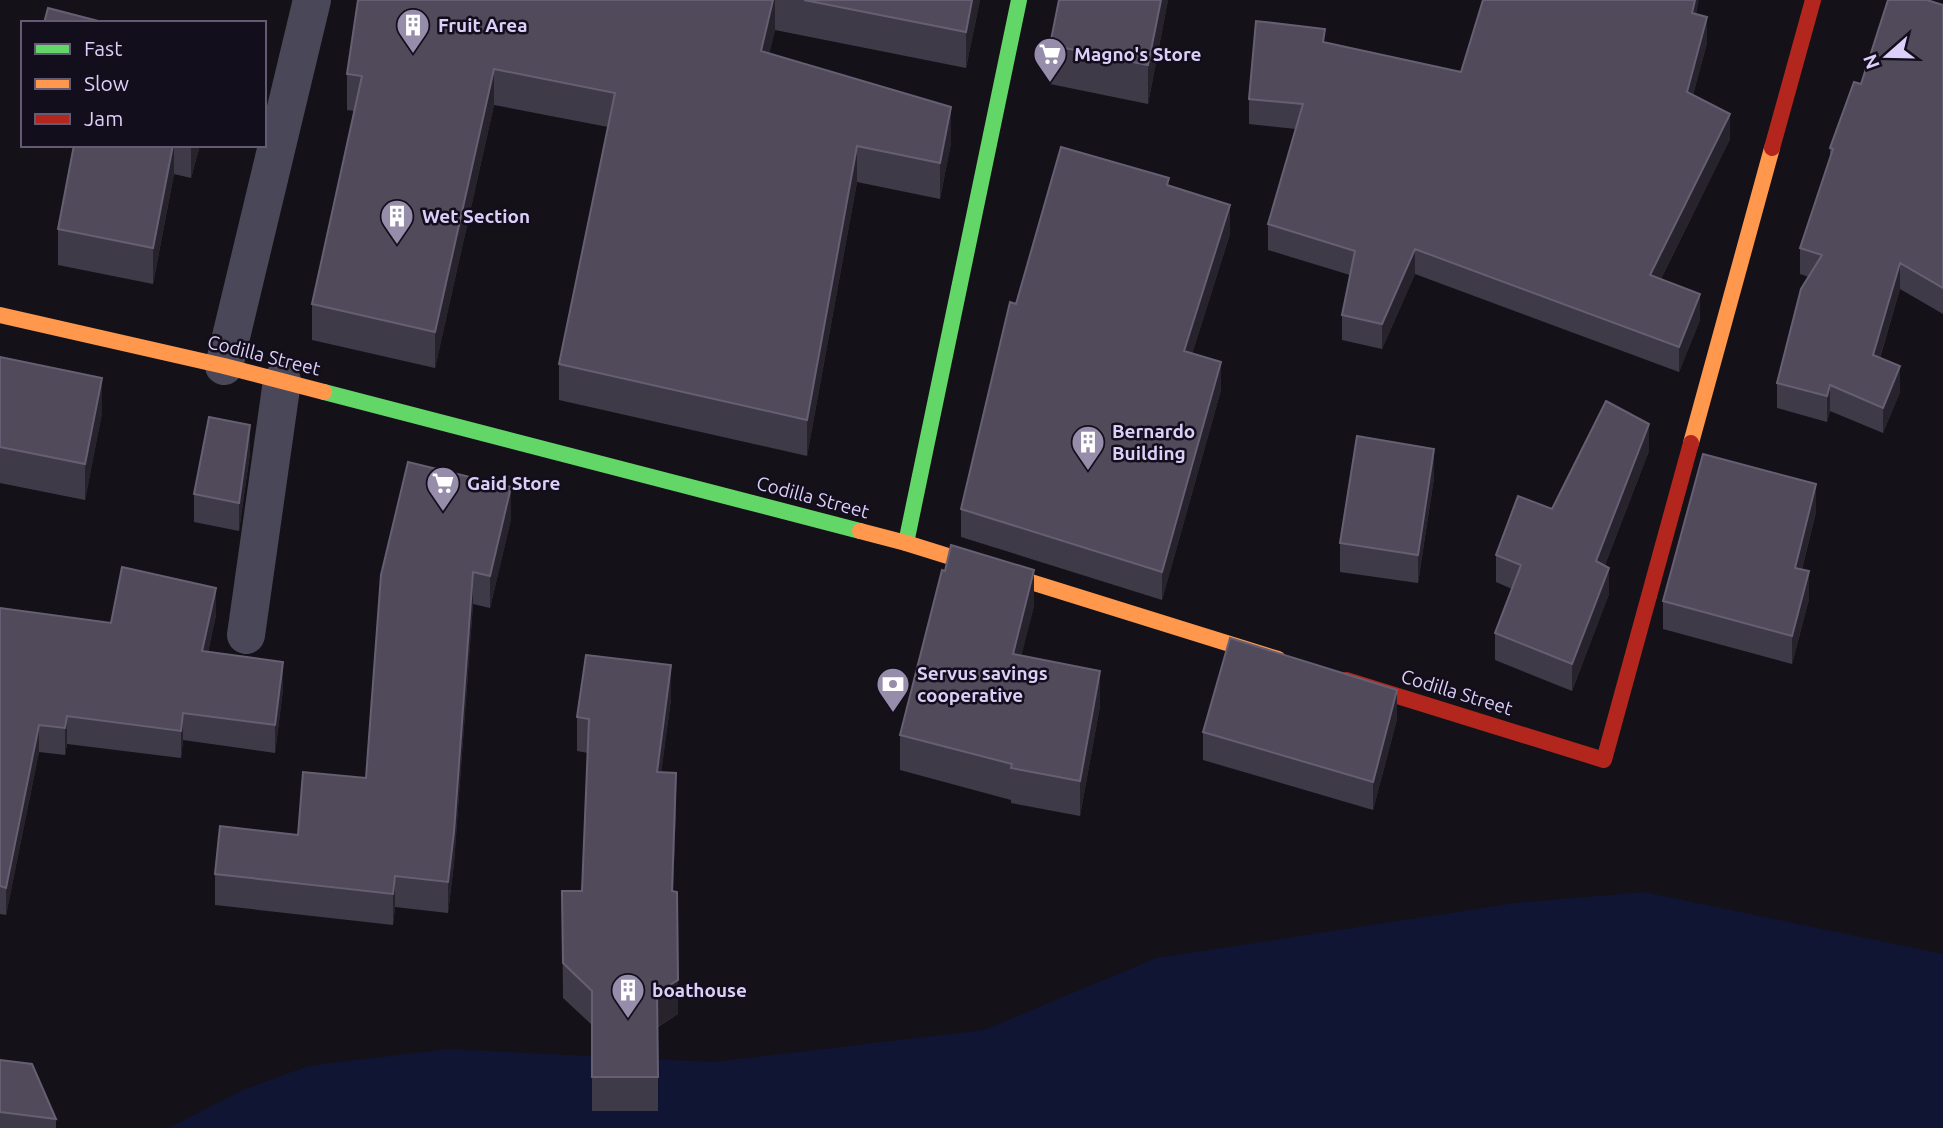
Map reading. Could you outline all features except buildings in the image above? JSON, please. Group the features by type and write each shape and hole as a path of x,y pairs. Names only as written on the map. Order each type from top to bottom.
{"street":[{"path":"224,366 312,0"},
{"path":"906,543 1019,0"},
{"name":"Codilla Street","path":"1327,674 1604,760 1812,0"},
{"name":"Codilla Street","path":"0,315 224,366 906,543 1288,662"},
{"path":"246,635 282,381"}],"water":[{"path":"1644,892 1943,954 1943,1128 168,1128 245,1089 308,1066 447,1049 714,1062 984,1030 1156,958 1515,903"}],"traffic: fast":[{"path":"906,543 1019,0"},
{"path":"324,392 860,531"}],"traffic: slow":[{"path":"1691,443 1772,148"},
{"path":"0,315 224,366 324,392"},
{"path":"860,531 1278,659"}],"traffic: jam":[{"path":"1772,148 1813,0"},
{"path":"1346,680 1604,760 1691,443"}],"place":[{"name":"Fruit Area","path":"413,55"},
{"name":"Magno's Store","path":"1050,84"},
{"name":"Wet Section","path":"397,246"},
{"name":"Bernardo Building","path":"1088,472"},
{"name":"Gaid Store","path":"443,513"},
{"name":"Servus savings cooperative","path":"893,714"},
{"name":"boathouse","path":"628,1020"}]}
